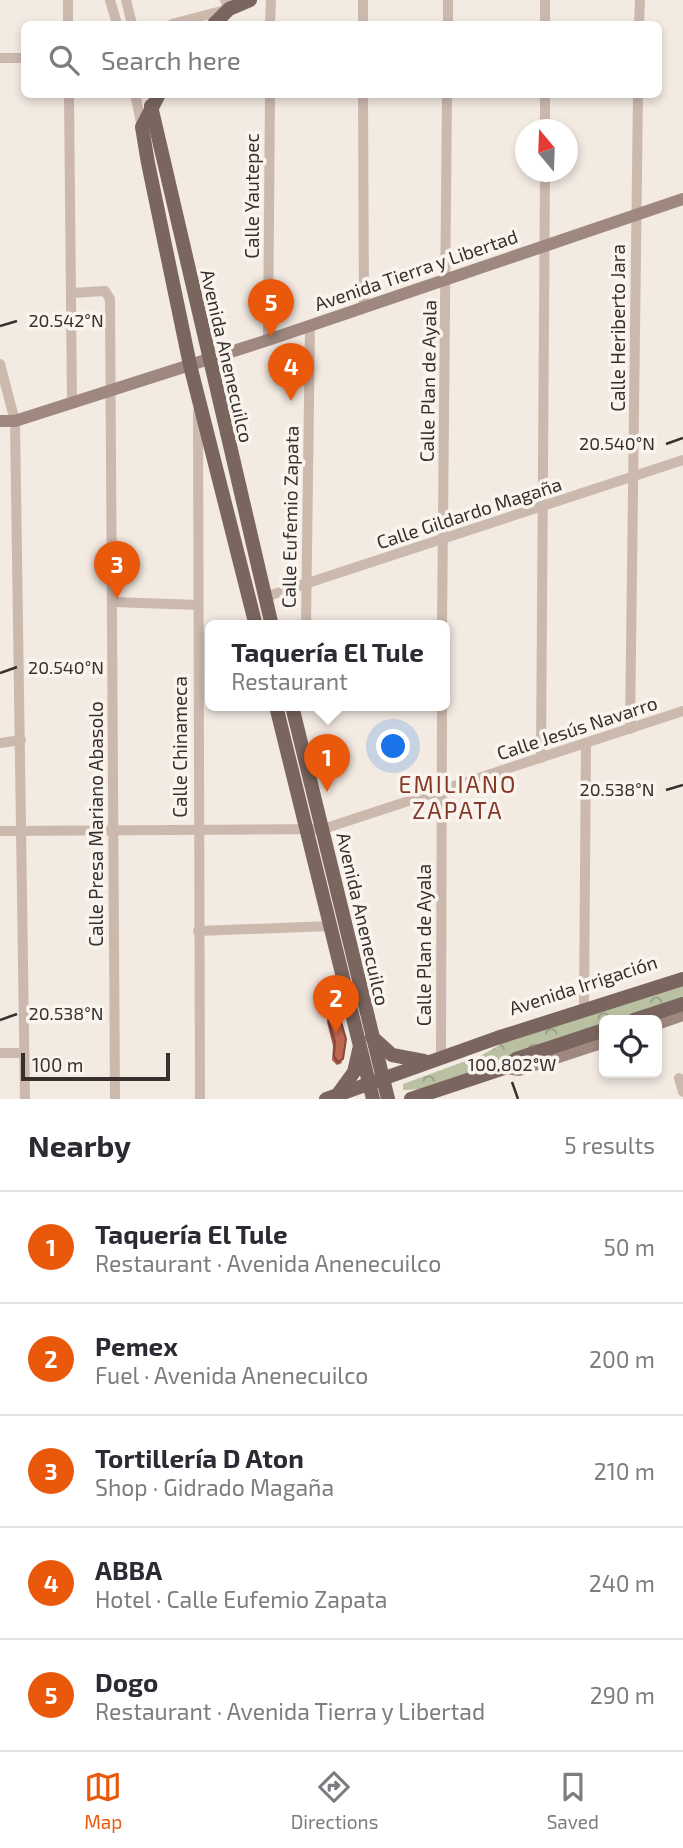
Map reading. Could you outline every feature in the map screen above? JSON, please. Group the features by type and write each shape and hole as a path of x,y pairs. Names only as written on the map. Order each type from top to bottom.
{"main road":[{"path":"216,21 227,5 250,0"},
{"path":"142,127 153,98"},
{"name":"Avenida Anenecuilco","path":"153,98 208,359 271,620"},
{"name":"Avenida Anenecuilco","path":"142,127 190,365 254,620"},
{"name":"Avenida Anenecuilco","path":"277,711 330,926 376,1081 387,1099"},
{"name":"Avenida Anenecuilco","path":"294,711 323,829 366,1042"},
{"name":"Avenida Irrigación","path":"331,1097 587,1007 683,979"},
{"path":"649,1015 683,1004"},
{"path":"419,1097 504,1068 516,1059 599,1036"},
{"path":"331,1097 354,1072 366,1042 392,1055 435,1059"},
{"name":"Avenida Anenecuilco","path":"373,1099 376,1081"}],"street":[{"path":"68,0 68,21"},
{"path":"110,0 116,21"},
{"path":"126,0 131,21"},
{"path":"270,21 271,0"},
{"path":"363,0 363,21"},
{"path":"447,21 448,0"},
{"path":"545,0 545,21"},
{"path":"639,21 640,0"},
{"path":"181,21 227,5"},
{"path":"0,58 21,58"},
{"path":"69,98 72,402"},
{"name":"Avenida Anenecuilco","path":"136,98 142,127"},
{"name":"Calle Yautepec","path":"268,340 270,98"},
{"path":"363,98 364,308"},
{"name":"Calle Plan de Ayala","path":"442,620 447,98"},
{"path":"545,98 545,119"},
{"name":"Calle Heriberto Jara","path":"630,729 638,98"},
{"path":"541,758 540,508 545,182"},
{"name":"Avenida Tierra y Libertad","path":"0,421 15,421 268,340 683,199"},
{"name":"Calle Presa Mariano Abasolo","path":"71,293 105,291 109,294 113,388 115,1099"},
{"name":"Calle Eufemio Zapata","path":"306,620 310,326"},
{"path":"0,364 15,421 24,1099"},
{"name":"Calle Chinameca","path":"198,394 197,832 200,1099"},
{"name":"Calle Gildardo Magaña","path":"265,597 443,541 683,460"},
{"path":"113,603 198,605"},
{"name":"Calle Plan de Ayala","path":"435,1059 442,711"},
{"name":"Calle Jesús Navarro","path":"0,831 197,832 323,829 683,711"},
{"path":"0,743 21,740"},
{"path":"586,743 587,1007"},
{"path":"198,931 330,926"},
{"name":"Avenida Irrigación","path":"587,1007 683,972"},
{"path":"662,1022 683,1015"},
{"path":"0,1054 24,1053"},
{"path":"679,1079 683,1092"}],"green space":[{"path":"683,980 683,1002 643,1015 599,1015 599,1030 423,1089 403,1090 403,1084 482,1055 510,1039"}],"building":[{"path":"333,1013 339,1015 346,1039 343,1059 338,1062 334,1056 335,1042 328,1019"}],"place":[{"name":"Dogo","path":"271,337"},
{"name":"ABBA","path":"291,401"},
{"name":"Tortillería D Aton","path":"117,599"},
{"name":"Taquería El Tule","path":"327,792"},
{"name":"Pemex","path":"336,1033"}],"district":[{"name":"EMILIANO ZAPATA","path":"458,798"}]}
